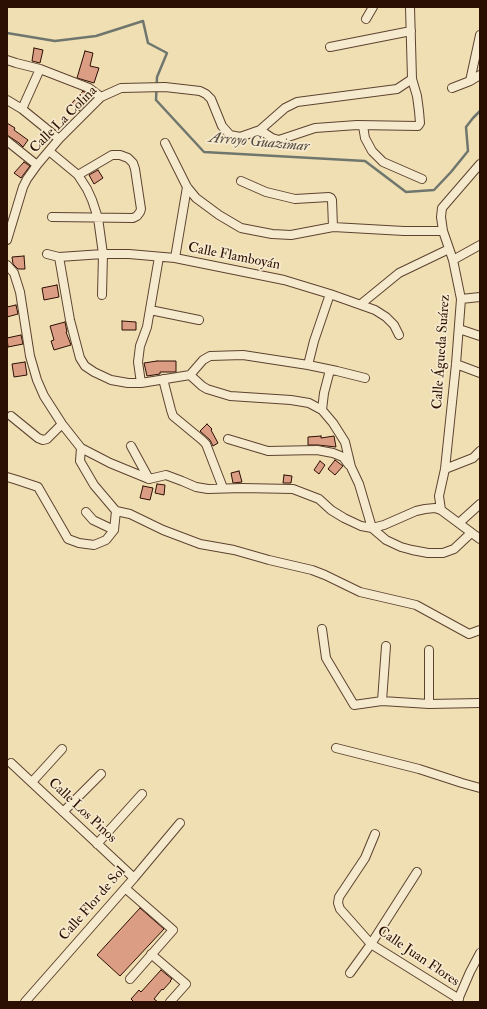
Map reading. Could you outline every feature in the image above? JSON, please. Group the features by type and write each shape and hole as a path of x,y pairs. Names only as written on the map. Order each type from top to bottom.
{"street":[{"path":"366,19 373,7"},
{"path":"260,130 272,138 279,140 315,128 418,126 420,123 419,111 412,78 410,7"},
{"path":"330,47 411,31"},
{"path":"470,81 480,35"},
{"path":"7,60 40,69 89,88 101,97"},
{"path":"22,109 40,69"},
{"path":"452,88 480,76"},
{"name":"Calle La Colina","path":"7,240 23,187 37,165 59,139 101,97 121,88 164,87 200,90 211,99 222,126 230,135 240,137 260,130 285,108 297,102 397,89 412,78"},
{"path":"7,100 22,109 59,139"},
{"path":"362,126 365,138 372,151 383,162 422,178"},
{"path":"7,141 37,165"},
{"path":"165,143 187,187 196,198 218,215 241,228 272,234 291,235 333,227 404,231 443,230"},
{"path":"49,151 78,175 92,200 98,218 103,254 102,295"},
{"path":"52,218 133,218 140,212 141,209 136,169 128,158 120,155 112,155 78,175"},
{"name":"Calle Águeda Suárez","path":"441,510 439,496 445,470 461,299 453,260 443,230 441,217 442,208 480,164"},
{"path":"241,181 266,192 295,199 329,197 332,200 333,227"},
{"path":"176,258 187,187"},
{"path":"453,260 480,245"},
{"path":"361,304 399,273 449,249"},
{"name":"Calle Flamboyán","path":"48,254 59,257 129,254 176,258 284,280 361,304 375,310 386,317 394,325 399,335"},
{"path":"59,257 72,326 80,358 85,366 111,380 128,384 190,375 202,360 210,356 244,355 308,365 365,378"},
{"path":"141,383 138,362 140,346 147,327 160,257"},
{"path":"7,265 14,273 20,292 30,356 37,380 44,396 62,424 81,448 110,463 149,479 166,475 182,480 196,487 208,489 293,489 319,500 344,518 361,526 372,528 384,525 425,508 435,508 441,510 480,539"},
{"path":"308,365 314,341 330,294"},
{"path":"461,299 480,297"},
{"path":"150,310 199,320"},
{"path":"459,329 480,336"},
{"path":"456,364 480,373"},
{"path":"322,410 324,393 330,370"},
{"path":"190,375 202,386 230,396 291,400 309,403 322,410 333,423 345,442 351,467 359,484 372,528 386,540 412,550 428,553 443,553 454,548 471,533"},
{"path":"163,379 170,410 173,416 206,444 223,488"},
{"path":"11,416 38,438 43,440 47,439 62,424"},
{"path":"228,440 268,451 317,450 333,453 343,457 351,467"},
{"path":"131,446 149,479"},
{"path":"81,448 80,461 94,485 116,511 130,514 163,530 200,544 234,550 312,570 360,592 416,605 469,634 480,630"},
{"path":"445,470 474,458 480,451"},
{"path":"7,477 38,487 68,539 94,545 106,540 114,530 116,511"},
{"path":"458,523 480,504"},
{"path":"86,512 93,520 114,530"},
{"path":"322,629 326,658 354,705 382,701 429,704 480,703"},
{"path":"382,701 386,646"},
{"path":"429,650 429,704"},
{"path":"336,748 419,769 480,788"},
{"path":"32,782 62,749"},
{"name":"Calle Los Pinos","path":"11,763 134,878"},
{"path":"64,812 101,774"},
{"path":"97,844 142,794"},
{"name":"Calle Flor de Sol","path":"25,1002 134,878 180,823"},
{"name":"Calle Juan Flores","path":"375,834 365,858 339,897 338,903 340,909 371,944 458,1001"},
{"path":"350,973 371,944 417,872"},
{"path":"125,888 173,930 130,979"},
{"path":"458,1001 480,953"},
{"path":"151,954 186,984 170,1002"}],"building":[{"path":"34,48 43,50 40,63 32,61"},
{"path":"85,51 93,53 90,66 99,68 94,83 77,78"},
{"path":"83,91 93,98 79,111 71,104"},
{"path":"7,123 28,140 23,147 7,135"},
{"path":"24,162 30,166 21,178 14,173"},
{"path":"98,170 103,178 94,184 89,175"},
{"path":"24,256 25,269 18,269 13,264 12,257"},
{"path":"57,285 59,297 44,300 42,288"},
{"path":"16,305 18,314 7,317 7,307"},
{"path":"122,321 136,322 136,330 122,330"},
{"path":"65,322 66,332 71,345 54,350 51,341 54,340 50,326"},
{"path":"21,335 23,344 8,347 7,338"},
{"path":"176,361 176,372 160,372 160,374 147,376 144,363"},
{"path":"25,362 27,375 14,377 12,364"},
{"path":"207,424 212,429 211,430 218,443 213,446 210,440 200,431"},
{"path":"321,436 321,438 334,436 336,447 308,445 308,437"},
{"path":"335,460 343,466 335,475 328,469"},
{"path":"320,461 325,465 319,474 314,470"},
{"path":"239,471 242,482 233,483 231,473"},
{"path":"284,475 292,476 291,483 283,483"},
{"path":"157,484 165,485 164,495 155,493"},
{"path":"143,486 153,488 150,500 140,498"},
{"path":"140,908 164,929 120,976 97,955"},
{"path":"161,970 172,979 154,999 158,1002 134,1002 131,999 139,990 141,992"}],"waterway":[{"name":"Arroyo Guazimar","path":"7,33 55,41 96,36 143,21 148,43 167,53 157,77 156,100 204,152 365,161 406,192 434,190 451,172 468,151 466,127 480,111"}]}
